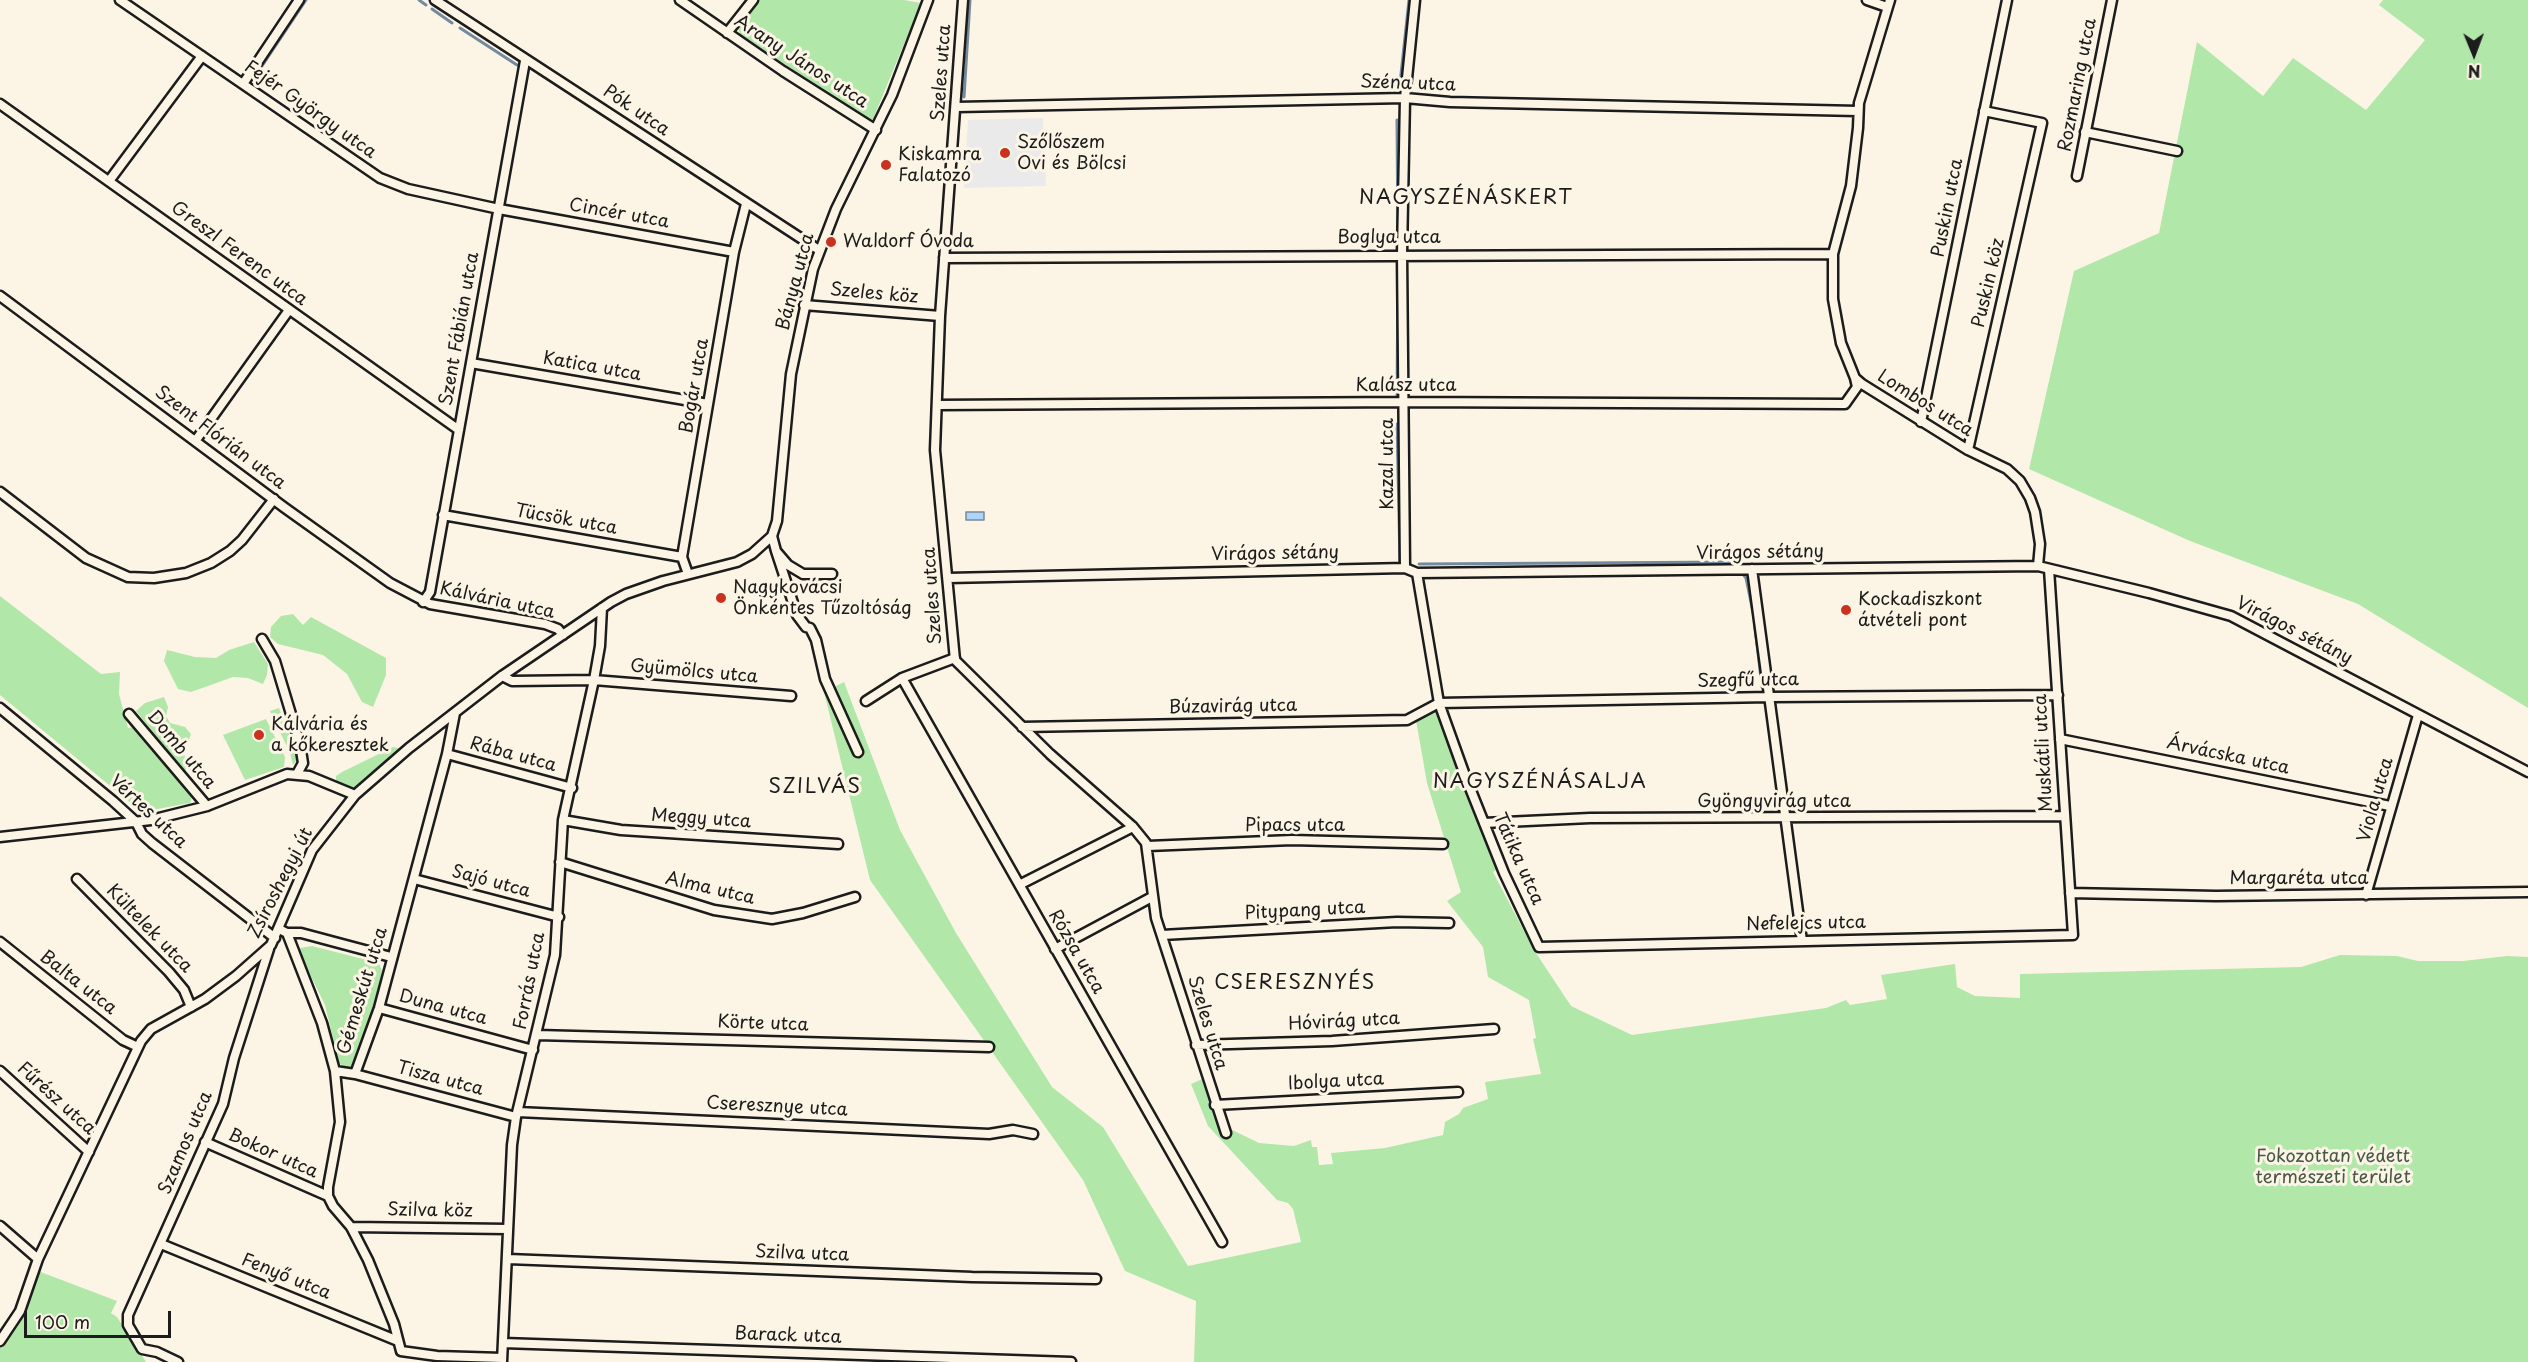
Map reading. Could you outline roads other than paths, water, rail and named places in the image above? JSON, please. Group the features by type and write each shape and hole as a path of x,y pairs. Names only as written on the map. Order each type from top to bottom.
{"street":[{"name":"Fejér György utca","path":"120,0 380,178 408,189 498,209"},
{"path":"243,84 299,0"},
{"name":"Pók utca","path":"435,0 525,61 588,99 819,250"},
{"name":"Arany János utca","path":"680,0 876,130"},
{"path":"727,33 753,0"},
{"name":"Bánya utca","path":"772,536 777,520 792,374 804,305 819,250 896,87 928,0"},
{"name":"Szeles utca","path":"963,0 940,316 935,455 955,658 962,669 1022,727 1078,780 1133,827 1148,846 1152,897 1162,935 1215,1105 1226,1132"},
{"name":"Kazal utca","path":"1406,568 1402,254 1405,98 1415,0"},
{"path":"1867,0 1888,3"},
{"name":"Puskin utca","path":"1921,422 2007,0"},
{"name":"Rozmaring utca","path":"2077,176 2112,0"},
{"name":"Lombos utca","path":"1888,3 1863,87 1858,111 1851,186 1833,254 1835,310 1841,343 1855,378 1870,390 1968,450 2007,469 2020,482 2030,498 2038,527 2038,566"},
{"path":"109,181 202,56"},
{"name":"Szent Fábián utca","path":"423,602 430,592 525,61"},
{"name":"Széna utca","path":"957,107 1405,98 1450,102 1858,111"},
{"name":"Greszl Ferenc utca","path":"0,104 459,430"},
{"name":"Puskin köz","path":"1968,450 2042,123 1984,111"},
{"path":"2085,132 2177,151"},
{"name":"Bogár utca","path":"688,574 682,557 734,252 746,204"},
{"name":"Cincér utca","path":"498,209 734,252"},
{"name":"Boglya utca","path":"944,258 1402,254 1833,254"},
{"name":"Szent Flórián utca","path":"0,296 390,583 423,602"},
{"name":"Szeles köz","path":"804,305 940,316"},
{"path":"196,440 290,310"},
{"name":"Katica utca","path":"471,363 708,404"},
{"name":"Kalász utca","path":"938,405 1405,402 1845,404 1857,387 1855,378"},
{"path":"0,492 86,558 128,577 154,578 186,573 212,563 242,540 274,499"},
{"name":"Tücsök utca","path":"444,515 682,557"},
{"path":"772,536 797,615 806,627 810,628 816,640 825,679 858,752"},
{"name":"Zsíroshegyi út","path":"0,1341 20,1311 38,1259 138,1047 151,1029 191,1007 236,976 278,937 312,850 355,795 502,676 602,608 626,594 748,557 772,536"},
{"path":"776,551 788,565 802,574 832,574"},
{"name":"Virágos sétány","path":"948,578 1406,568 1417,573 2038,566 2231,616 2528,772"},
{"name":"Muskátli utca","path":"2049,569 2073,934"},
{"path":"1752,570 1802,941"},
{"name":"Tátika utca","path":"1417,573 1439,704 1504,873 1539,947"},
{"name":"Kálvária utca","path":"423,602 545,624 558,629 563,635"},
{"name":"Forrás utca","path":"502,1360 512,1145 517,1114 555,955 563,820 572,788 594,680 600,646 602,608"},
{"path":"262,639 275,661 300,744 303,763 300,775"},
{"path":"866,701 902,678 955,658"},
{"name":"Gyümölcs utca","path":"502,676 519,682 594,680 791,696"},
{"name":"Rózsa utca","path":"902,678 1021,884 1055,949 1222,1242"},
{"name":"Szegfű utca","path":"1439,704 1770,697 2058,695"},
{"name":"Búzavirág utca","path":"1022,727 1407,720 1439,704"},
{"name":"Vértes utca","path":"0,708 136,822 142,834 152,843 278,937"},
{"name":"Gémeskút utca","path":"328,1196 340,1122 335,1071 355,1074 379,1008 447,754 455,713"},
{"name":"Domb utca","path":"129,714 207,807"},
{"name":"Viola utca","path":"2366,895 2418,715"},
{"name":"Árvácska utca","path":"2060,739 2390,806"},
{"name":"Rába utca","path":"447,754 572,788"},
{"path":"0,837 136,822 207,807 282,776 300,775 334,785 355,795"},
{"name":"Gyöngyvirág utca","path":"1484,824 1590,818 1784,819 2064,816"},
{"name":"Meggy utca","path":"563,820 621,830 838,844"},
{"path":"1021,884 1133,827"},
{"name":"Pipacs utca","path":"1148,846 1292,840 1443,844"},
{"name":"Alma utca","path":"560,862 714,910 772,919 803,913 855,897"},
{"name":"Kültelek utca","path":"76,879 169,972 184,990 191,1007"},
{"name":"Sajó utca","path":"414,879 558,917"},
{"name":"Margaréta utca","path":"2070,893 2216,896 2528,892"},
{"path":"1055,949 1152,897"},
{"name":"Pitypang utca","path":"1162,935 1397,922 1449,923"},
{"path":"335,1071 322,1023 278,937 301,933 391,957"},
{"name":"Nefelejcs utca","path":"1539,947 2073,934"},
{"name":"Szamos utca","path":"178,1362 157,1352 142,1349 128,1325 128,1315 223,1104 234,1058 278,937"},
{"name":"Balta utca","path":"0,942 123,1040 138,1047"},
{"name":"Duna utca","path":"379,1008 532,1050"},
{"name":"Hóvirág utca","path":"1196,1046 1332,1041 1494,1029"},
{"name":"Körte utca","path":"537,1035 989,1047"},
{"name":"Fűrész utca","path":"0,1071 89,1152"},
{"name":"Tisza utca","path":"355,1074 517,1114"},
{"name":"Ibolya utca","path":"1215,1105 1458,1092"},
{"name":"Cseresznye utca","path":"517,1114 989,1134 1013,1130 1033,1134"},
{"name":"Bokor utca","path":"205,1142 328,1196"},
{"path":"328,1196 333,1206 351,1227 368,1260 394,1324 401,1351 436,1356 502,1360"},
{"path":"0,1226 38,1259"},
{"name":"Szilva köz","path":"351,1227 508,1228"},
{"name":"Fenyő utca","path":"161,1244 398,1341"},
{"name":"Szilva utca","path":"508,1259 972,1277 1096,1279"},
{"name":"Barack utca","path":"503,1342 769,1357 1071,1362"}],"water":[{"path":"966,512 984,512 984,520 966,520"}],"waterway":[{"path":"256,75 306,0"},
{"path":"419,0 426,5"},
{"path":"964,97 970,0"},
{"path":"1399,93 1409,0"},
{"path":"432,9 452,23"},
{"path":"460,28 517,65"},
{"path":"1397,120 1398,246"},
{"path":"1397,396 1398,276"},
{"path":"1397,424 1400,563"},
{"path":"1419,564 1734,562"},
{"path":"1742,573 1746,578 1754,617"},
{"path":"1755,627 1762,687"}],"place":[{"name":"Szőlőszem Ovi és Bölcsi","path":"1005,153"},
{"name":"Kiskamra Falatozó","path":"886,165"},
{"name":"Waldorf Óvoda","path":"831,242"},
{"name":"Nagykovácsi Önkéntes Tűzoltóság","path":"721,598"},
{"name":"Kockadiszkont átvételi pont","path":"1846,610"},
{"name":"Kálvária és a kőkeresztek","path":"259,735"}],"district":[{"name":"NAGYSZÉNÁSKERT","path":"1466,198"},
{"name":"NAGYSZÉNÁSALJA","path":"1540,782"},
{"name":"SZILVÁS","path":"815,787"},
{"name":"CSERESZNYÉS","path":"1295,983"}],"park label":[{"name":"Fokozottan védett természeti terület","path":"2333,1167"}]}
